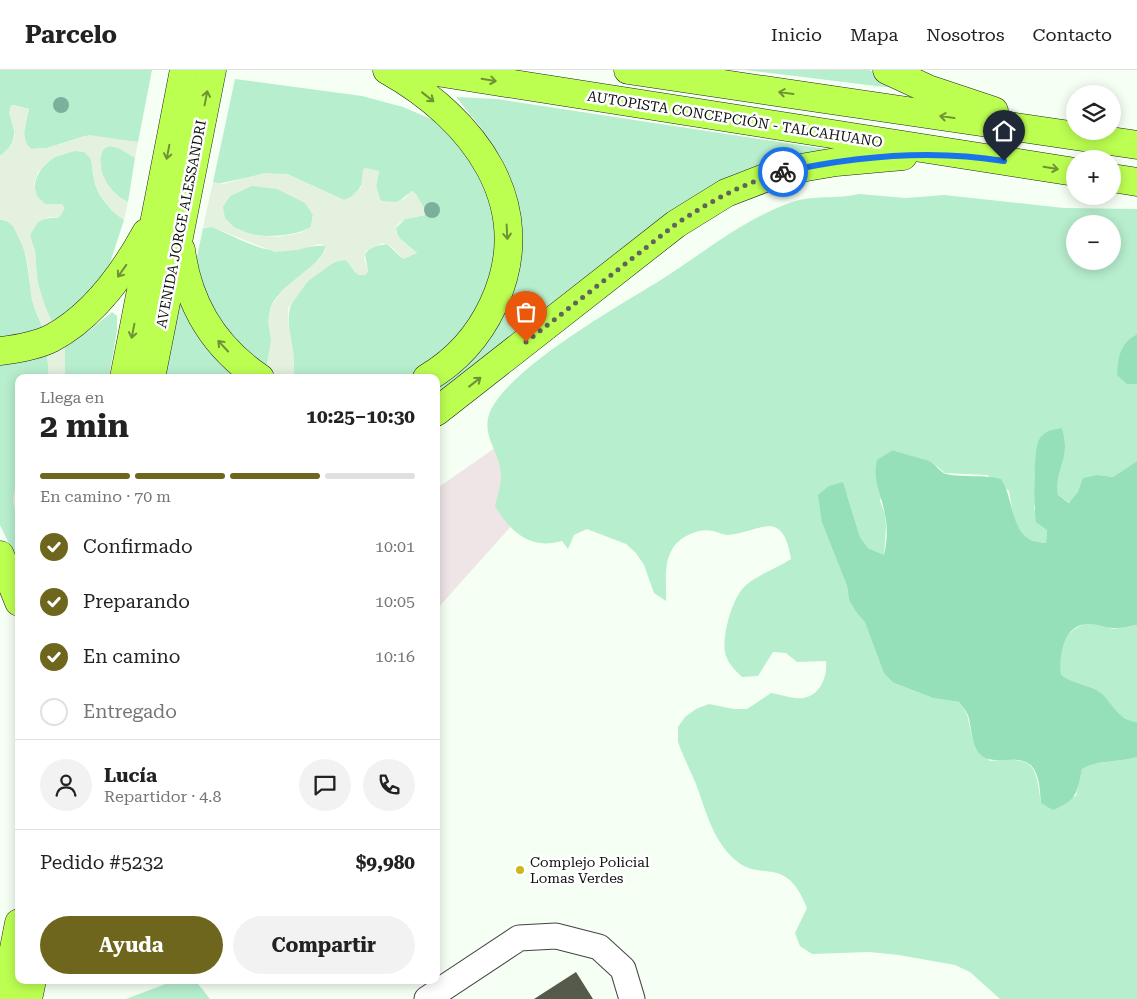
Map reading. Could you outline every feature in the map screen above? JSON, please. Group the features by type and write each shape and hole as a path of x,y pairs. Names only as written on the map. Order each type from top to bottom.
{"highway":[{"name":"AVENIDA JORGE ALESSANDRI","path":"125,374 184,70"},
{"name":"AVENIDA JORGE ALESSANDRI","path":"152,374 212,70"},
{"path":"387,70 437,103 454,118 473,140 497,183 507,222 506,265 499,292 488,316 459,354 432,374"},
{"name":"AUTOPISTA CONCEPCIÓN - TALCAHUANO","path":"424,70 1066,171"},
{"path":"628,70 1135,145"},
{"path":"887,70 928,89 987,110 1028,122 1135,145"},
{"path":"440,409 676,224 726,193 768,176 836,162 883,157 969,155"},
{"path":"1121,179 1137,182"},
{"path":"0,351 41,343 79,319 114,282 138,248 156,214"},
{"path":"180,231 186,280 201,317 224,348 255,374"},
{"path":"0,555 15,592"},
{"path":"4,999 15,943"},
{"path":"28,999 31,984"}],"lane":[{"path":"427,999 519,938 556,936 599,947 623,969 632,999"}],"shaded area":[{"path":"11,105 29,109 24,133 26,143 31,149 47,148 89,135 138,142 135,158 119,148 110,146 104,148 100,156 102,173 109,187 117,196 128,202 124,220 111,210 103,199 95,185 91,159 84,152 74,151 54,157 38,172 34,184 37,196 45,204 62,204 65,208 60,217 49,217 38,222 30,235 35,251 38,284 54,326 44,331 32,301 27,260 23,247 13,226 5,220 0,220 0,156 11,146 15,135 9,113"},
{"path":"366,168 379,171 376,186 379,198 382,201 396,202 404,199 412,191 416,194 424,208 425,215 405,219 397,225 396,232 402,241 417,253 404,259 393,248 383,243 366,251 364,258 368,271 366,275 358,275 346,260 336,261 308,281 288,309 294,356 294,374 276,374 266,369 271,341 268,321 271,307 282,290 320,259 325,251 325,246 320,244 297,250 275,252 212,227 203,227 213,182 223,184 264,173 287,174 344,200 351,197 361,187 363,169","holes":["251,186 277,189 305,203 313,215 311,227 300,233 277,237 253,235 234,227 225,218 223,207 230,196"]},
{"path":"65,345 65,374 49,374 47,353"},
{"path":"620,361 642,380 440,606 440,486"},
{"path":"15,489 15,509 13,503"}],"green space":[{"path":"0,70 152,70 138,142 85,136 47,148 31,149 27,145 24,135 29,109 13,105 15,126 13,139 11,145 0,156"},
{"path":"745,70 869,70 892,82 891,87 884,87"},
{"path":"235,79 362,96 403,107 438,122 473,154 500,235 484,306 429,367 414,374 294,374 289,322 293,299 315,275 337,261 346,260 356,273 368,271 365,254 371,247 387,244 402,258 417,253 398,237 396,228 405,219 425,215 424,208 413,191 395,203 380,200 376,186 379,171 363,173 361,186 352,196 344,200 287,174 264,174 217,184 213,182"},
{"path":"456,97 497,99 845,152 779,165 440,399 440,379 490,333 499,157 482,129"},
{"path":"110,146 119,148 135,158 128,202 115,193 104,179 101,171 101,155 104,148"},
{"path":"74,151 84,152 89,155 94,179 101,197 124,220 110,263 92,293 54,326 41,294 36,274 35,251 30,239 33,227 40,221 48,218 58,218 52,206 38,199 35,193 35,186 36,179 43,166 58,156"},
{"path":"251,186 278,189 296,196 309,207 313,215 311,227 301,231 273,236 245,233 233,227 225,219 222,207 230,196"},
{"path":"859,194 906,198 944,195 1064,208 1137,209 1137,334 1131,338 1127,384 1137,384 1137,461 1113,477 1098,475 1070,503 1058,495 1057,486 1065,448 1062,428 1035,469 1036,496 1034,509 1047,530 1046,543 1032,542 1020,532 1009,491 987,475 945,473 933,463 920,458 906,456 893,450 880,501 885,514 886,527 884,555 868,548 860,537 847,495 822,523 847,586 849,600 856,612 865,621 894,683 933,698 959,702 967,714 973,741 990,761 1015,760 1029,765 1034,770 1041,803 1076,796 1082,769 1088,766 1137,757 1137,999 1000,999 970,972 955,965 899,955 869,952 812,954 800,946 795,933 807,908 799,891 790,880 781,875 743,866 726,850 710,824 678,742 678,727 685,717 696,709 709,704 734,709 747,709 771,693 792,698 803,698 815,693 823,682 826,661 797,662 786,653 773,652 758,676 742,677 726,656 724,645 727,628 732,609 744,587 791,559 782,533 776,528 768,526 728,535 708,530 688,535 675,545 668,558 666,601 654,593 644,565 636,553 626,544 587,529 574,535 568,549 562,541 541,543 531,541 515,531 501,516 495,506 501,477 498,461 489,437 488,421 490,412 501,395 518,377 590,323 656,283 738,228 792,202"},
{"path":"0,220 9,222 16,229 21,239 33,302 44,331 0,340"},
{"path":"212,227 264,249 284,250 325,246 320,258 281,293 273,303 269,318 271,346 266,369 223,333 197,274 197,257 203,228"},
{"path":"179,298 237,374 164,374"},
{"path":"112,312 117,316 117,330 110,374 65,374 65,345 90,330"},
{"path":"1137,334 1137,384 1127,384 1117,375 1119,356 1123,346"},
{"path":"47,353 49,374 15,374 15,556 0,525 0,362"},
{"path":"1062,428 1065,448 1057,486 1058,495 1069,503 1078,492 1083,478 1098,475 1113,477 1137,461 1137,625 1116,628 1090,624 1081,625 1074,629 1068,634 1062,650 1061,675 1071,681 1097,690 1120,715 1130,721 1137,722 1137,757 1102,762 1082,769 1075,795 1067,803 1053,810 1041,803 1037,776 1033,767 1027,762 988,759 981,755 975,747 968,715 959,702 933,698 894,683 884,673 865,622 849,600 847,586 822,523 818,495 829,486 843,482 860,537 868,548 884,555 887,525 876,468 877,460 893,450 931,462 946,474 1001,479 1019,528 1030,540 1046,543 1047,530 1036,522 1034,493 1037,446 1043,434"},
{"path":"1089,623 1114,629 1137,625 1137,722 1130,721 1117,713 1100,692 1072,683 1061,675 1061,657 1064,642 1073,630"},
{"path":"165,984 198,984 210,999 126,999"}],"building":[{"path":"576,972 593,999 534,999"}],"way so far":[{"path":"526,342 676,224 697,210 726,193 753,181 783,172"}],"place":[{"name":"Complejo Policial Lomas Verdes","path":"520,870"}],"route":[{"path":"783,172 836,162 895,156 969,155 1004,161"}]}
